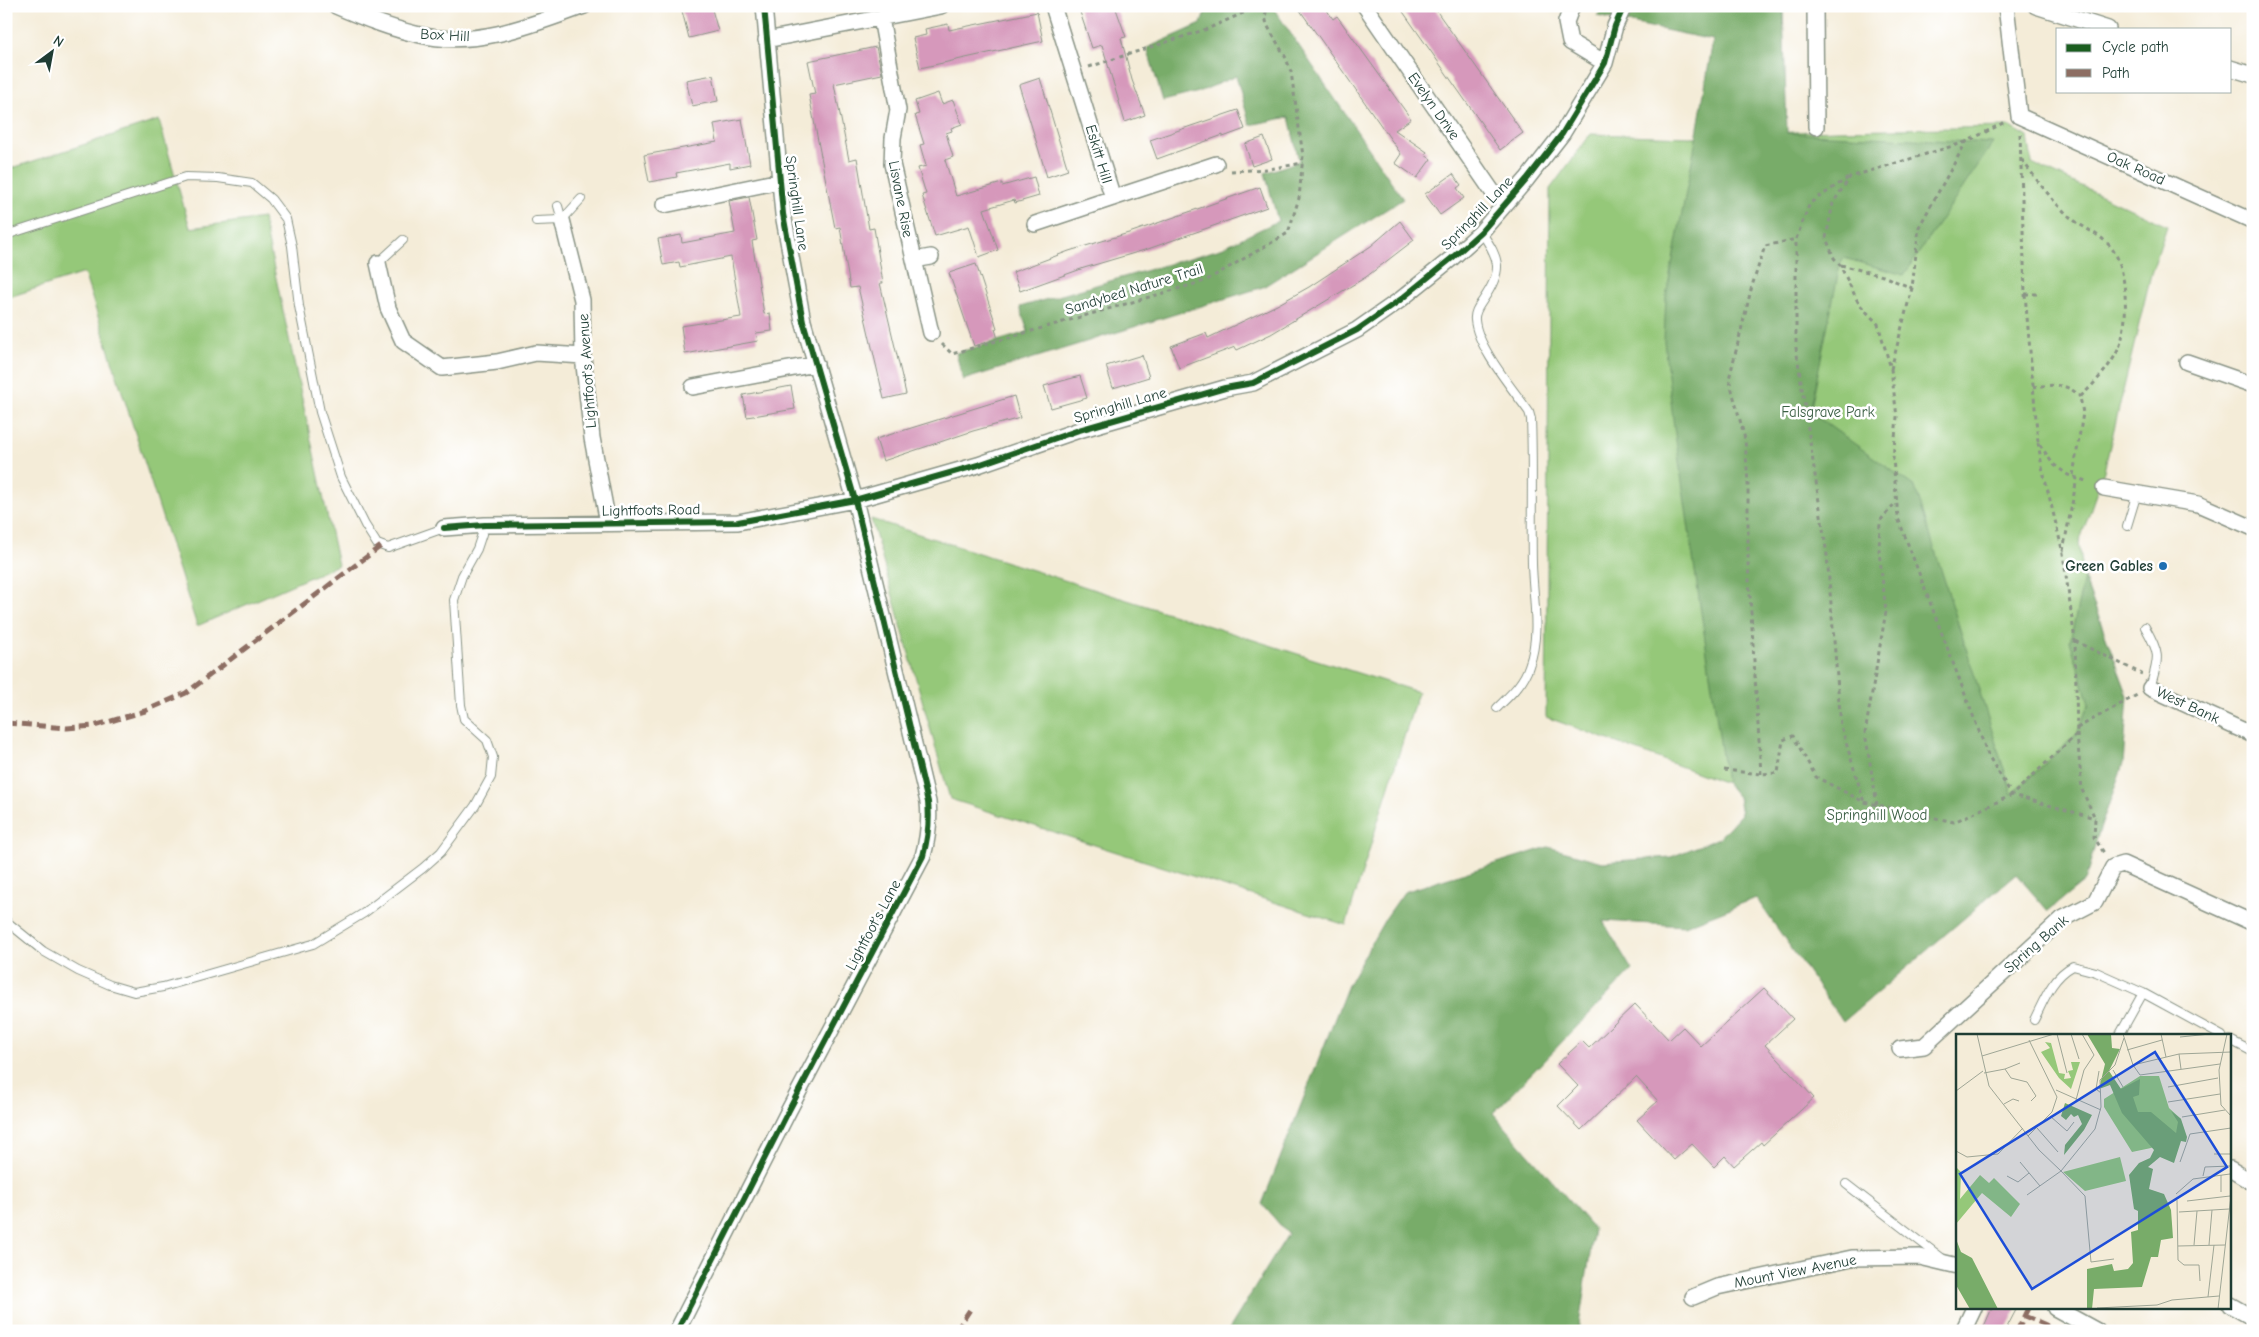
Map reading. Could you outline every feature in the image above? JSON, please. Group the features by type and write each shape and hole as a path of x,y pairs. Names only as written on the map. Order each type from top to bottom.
{"street":[{"name":"Box Hill","path":"336,6 375,23 422,36 464,39 510,32 584,6"},
{"name":"Springhill Lane","path":"764,6 783,214 803,321 855,500 978,465 1079,430 1225,388 1253,383 1357,330 1400,300 1481,232 1506,203 1562,134 1605,63 1615,26 1624,6"},
{"path":"766,40 941,6"},
{"name":"Eskitt Hill","path":"1053,6 1113,198 1216,164"},
{"name":"Evelyn Drive","path":"1365,6 1492,190 1506,203"},
{"path":"1572,6 1566,22 1570,42 1605,63"},
{"path":"1815,6 1816,127"},
{"path":"2006,6 2019,116"},
{"path":"2036,6 2105,28"},
{"name":"Lisvane Rise","path":"881,18 898,110 893,138 892,164 931,333"},
{"path":"2232,69 2253,75"},
{"name":"Oak Road","path":"2019,116 2253,221"},
{"path":"664,205 780,181"},
{"path":"1034,224 1113,198"},
{"name":"Lightfoot's Avenue","path":"560,213 582,300 583,356 592,438 608,523"},
{"path":"914,260 931,257"},
{"path":"378,264 388,308 403,342 442,368 497,362 536,353 583,356"},
{"path":"2186,362 2253,385"},
{"path":"693,387 816,364"},
{"path":"2104,488 2198,504 2253,528"},
{"name":"Lightfoots Road","path":"444,528 485,525 738,522 855,500"},
{"name":"Lightfoot's Lane","path":"677,1331 789,1110 923,856 928,834 930,818 928,802 855,500"},
{"name":"West Bank","path":"2150,688 2253,735"},
{"path":"2113,867 2123,864 2253,923"},
{"name":"Spring Bank","path":"1900,1049 1924,1046 2062,919 2095,902 2113,867"},
{"path":"2232,1170 2253,1183"},
{"name":"Mount View Avenue","path":"1693,1297 1717,1287 1852,1258 1920,1257 1954,1265"},
{"path":"2232,1306 2253,1318"},
{"path":"1963,1331 1973,1310"},
{"path":"2059,1310 2097,1331"}],"lane":[{"path":"6,235 186,178 218,178 252,184 271,199 286,219 292,246 299,306 320,412 342,478 365,526 377,544 388,548 444,528"},
{"path":"536,221 560,213 581,199"},
{"path":"1481,232 1495,254 1498,271 1496,280 1476,310 1474,318 1478,337 1529,412 1531,419 1533,476 1532,563 1536,635 1527,673 1497,708"},
{"path":"378,264 403,240"},
{"path":"2127,526 2137,494"},
{"path":"6,920 43,951 78,971 110,985 134,992 163,987 313,944 364,913 423,868 441,852 475,806 491,777 493,765 492,749 487,740 464,719 461,705 454,600 462,576 477,549 485,525"},
{"path":"2145,627 2157,647 2157,663 2150,688"},
{"path":"2034,1020 2055,981 2065,970 2073,966 2096,972 2142,993 2218,1034"},
{"path":"2120,1034 2142,993"},
{"path":"2232,1041 2253,1052"},
{"path":"1846,1184 1954,1265"}],"path":[{"path":"1074,72 1207,29 1250,10 1267,7"},
{"path":"1864,802 1841,726 1827,555 1796,348 1796,239 1810,203 1850,176 1966,142 2019,116 2022,160 2025,294 2038,442 2042,467 2063,553 2075,641 2077,734 2082,790 2095,818 2094,837 2113,867"},
{"path":"1891,369 1912,288 1919,227 1966,142"},
{"path":"2022,160 2061,209 2080,226 2098,235 2113,250 2122,273 2125,304 2124,329 2118,350 2093,386 2080,397"},
{"path":"1216,164 1231,171 1269,169 1303,163"},
{"path":"1850,176 1833,203 1826,238 1834,258 1840,265 1859,304 1878,324 1891,369 1897,417 1893,458 1898,518 1988,754 2012,794 2095,818"},
{"path":"1761,774 1748,563 1748,484 1745,439 1729,379 1752,286 1765,246 1796,239"},
{"path":"1840,265 1883,276 1912,288"},
{"path":"2025,294 2042,294"},
{"path":"2033,387 2059,386 2073,388 2080,397 2083,413 2072,476"},
{"path":"2038,442 2053,464 2072,476 2104,488"},
{"path":"2063,553 2077,478"},
{"path":"1877,805 1865,733 1886,611 1879,551 1880,522 1896,502"},
{"path":"2075,641 2142,674 2150,688 2077,728"},
{"path":"1724,770 1761,774 1778,773 1783,740 1793,736 1816,777 1864,802 1954,822 2012,794 2077,734"}],"green space":[{"path":"1207,6 1272,6 1403,199 1263,287 963,380 956,353 1028,332 1020,307 1217,250 1278,221 1265,173 1299,161 1289,117 1250,125 1236,76 1199,92 1163,101 1147,48 1201,24"},
{"name":"Springhill Wood","path":"1604,6 1783,6 1787,133 1993,143 1904,275 1844,258 1840,265 1810,412 1915,487 2012,794 2077,734 2089,704 2070,641 2084,578 2128,696 2123,764 2097,838 2085,881 2048,911 2016,874 1843,1022 1756,898 1685,926 1603,921 1632,970 1493,1113 1594,1229 1578,1331 1228,1331 1288,1234 1262,1204 1348,985 1385,919 1404,892 1548,847 1602,862 1671,857 1719,838 1741,814 1738,797 1726,783 1674,427 1664,341 1666,296 1713,40 1597,16"},
{"path":"159,120 190,228 263,218 338,565 197,626 84,273 6,298 6,170"},
{"name":"Falsgrave Park","path":"2011,127 2028,137 2032,163 2167,226 2151,274 2104,471 2079,543 2084,578 2128,696 2077,734 2012,795 1726,783 1546,717 1550,189 1591,134 1690,137 1835,130"},
{"path":"871,519 1418,692 1346,925 950,799"}],"building":[{"path":"699,6 711,6 718,31 689,38 682,11"},
{"path":"1078,6 1115,6 1126,37 1121,38 1132,80 1145,115 1125,122 1102,45 1092,48"},
{"path":"1297,6 1324,6 1333,19 1337,16 1411,119 1395,130 1427,152 1425,155 1431,159 1417,178 1395,163 1401,154"},
{"path":"1399,6 1433,6 1523,133 1500,150"},
{"path":"1037,12 1043,41 920,68 913,38 926,35 925,29 948,24 949,30"},
{"path":"876,47 882,74 834,84 849,160 857,158 869,229 874,228 883,283 880,283 906,394 884,399 858,287 850,288 840,227 835,228 809,95 815,94 808,61"},
{"path":"713,75 718,101 692,106 686,80"},
{"path":"1040,78 1068,170 1047,177 1019,85"},
{"path":"938,93 942,104 953,100 962,124 951,128 952,131 946,133 953,157 945,160 956,196 1002,183 1002,186 1034,177 1039,196 1015,203 1014,200 984,209 998,250 979,257 969,226 935,236 922,195 926,194 918,168 926,166 920,145 924,144 915,115 919,114 915,101"},
{"path":"1238,110 1245,129 1157,159 1150,140"},
{"path":"742,119 750,164 730,168 730,163 676,173 677,177 649,182 644,155 717,142 714,124"},
{"path":"1264,137 1272,159 1252,166 1245,144"},
{"path":"1453,174 1461,185 1457,188 1464,198 1440,215 1425,194"},
{"path":"1260,187 1267,207 1020,291 1013,272 1069,251 1132,232"},
{"path":"749,197 757,240 752,241 764,314 770,313 772,331 756,333 758,341 685,354 681,326 741,317 731,257 680,267 679,262 663,265 658,239 681,235 682,243 735,233 729,201"},
{"path":"1400,221 1414,240 1366,277 1271,334 1237,350 1235,347 1179,368 1171,346 1206,333 1208,338 1277,305 1309,287 1371,246"},
{"path":"976,264 997,328 995,329 998,339 974,346 949,273"},
{"path":"1142,355 1149,377 1113,388 1106,366"},
{"path":"1080,376 1087,398 1051,408 1044,386"},
{"path":"791,386 795,409 747,417 743,395"},
{"path":"1014,396 1020,418 973,431 883,461 876,439"},
{"path":"1764,988 1793,1019 1765,1045 1814,1098 1763,1145 1761,1142 1734,1166 1725,1156 1714,1167 1692,1144 1674,1160 1637,1120 1658,1101 1636,1077 1581,1130 1558,1106 1578,1086 1557,1064 1582,1041 1589,1048 1635,1004 1669,1040 1683,1027 1701,1046"},
{"path":"1991,1310 2016,1310 2005,1331 1982,1331"}],"marked path":[{"path":"6,723 67,728 94,726 145,711 186,693 381,546"},
{"path":"956,1331 971,1308"},
{"path":"2017,1331 2027,1310"},
{"path":"2024,1316 2046,1325 2045,1331"}],"cycle path":[{"path":"764,6 783,214 803,321 855,500 978,465 1079,430 1225,388 1253,383 1357,330 1400,300 1452,258 1481,232 1527,179 1562,134 1605,63 1615,26 1624,6"},
{"path":"444,528 485,525 738,522 855,500 928,802 929,823 926,843 923,856 789,1110 677,1331"}],"place":[{"name":"Green Gables","path":"2163,566"}]}
